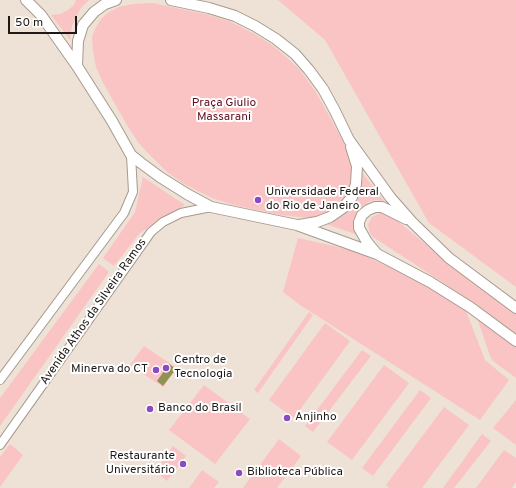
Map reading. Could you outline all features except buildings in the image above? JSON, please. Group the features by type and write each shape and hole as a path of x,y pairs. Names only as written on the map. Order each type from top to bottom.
{"street":[{"path":"26,0 41,15 77,66 112,121 131,155 174,186 211,207 297,225 377,254 430,282 470,307 516,341"},
{"path":"77,66 78,41 83,25 94,12 105,4 116,0"},
{"path":"171,0 210,8 235,16 276,39 295,54 309,70 323,89 335,110 349,140 357,166 356,184 352,197 344,208 330,217 317,222 297,225"},
{"path":"349,140 390,197 412,222 450,258 516,308"},
{"path":"0,380 124,213 133,192 131,155"},
{"name":"Avenida Athos da Silveira Ramos","path":"0,445 151,232 163,222 181,213 211,207"},
{"path":"377,254 367,242 359,228 359,222 362,215 375,207 382,207 412,222"}],"green space":[{"path":"76,0 89,0 81,8 76,17 72,26 70,40 51,15 60,14 68,10 74,5"},
{"path":"278,0 516,0 516,287 429,223 325,40"},
{"name":"Praça Giulio Massarani","path":"153,3 205,14 229,21 253,33 272,45 300,70 316,92 343,141 349,156 353,174 351,187 346,199 336,209 326,214 313,217 299,217 281,215 234,205 212,198 184,184 167,172 138,142 102,81 96,67 92,37 101,19 109,12 119,7 133,4"},
{"path":"363,174 384,201 370,201 359,209 354,222 358,235 326,224 334,222 350,210 361,191"},
{"path":"143,177 185,205 140,233 114,266 103,258 135,212"},
{"path":"380,213 390,215 456,269 516,314 516,334 445,284 373,237 370,233 368,225 372,217"},
{"path":"298,238 351,250 417,280 466,311 485,360 509,380 480,420 300,305 283,292"},
{"path":"99,264 109,272 0,426 0,398"},
{"path":"309,312 313,315 258,393 254,390"},
{"path":"477,318 516,346 516,378 493,361"},
{"path":"325,323 350,341 294,418 269,400"},
{"path":"144,346 177,368 163,387 130,365"},
{"path":"362,350 371,356 313,432 305,426"},
{"path":"384,365 409,383 352,460 327,442"},
{"path":"204,385 250,419 215,464 169,430"},
{"path":"420,390 431,398 373,476 362,468"},
{"path":"516,400 516,445 493,428"},
{"path":"444,407 469,425 422,488 389,488 386,485"},
{"path":"482,434 491,441 454,488 443,488"},
{"path":"279,439 301,456 277,488 243,488"},
{"path":"10,444 23,455 0,487 0,457"},
{"path":"173,446 186,456 167,481 155,471"},
{"path":"504,450 516,458 516,482 512,488 476,488"},
{"path":"202,470 219,482 214,488 189,488"}],"shaded area":[{"path":"169,364 176,369 163,386 157,381"}],"place":[{"name":"Universidade Federal do Rio de Janeiro","path":"258,200"},
{"name":"Centro de Tecnologia","path":"166,368"},
{"name":"Minerva do CT","path":"156,370"},
{"name":"Banco do Brasil","path":"150,409"},
{"name":"Anjinho","path":"287,418"},
{"name":"Restaurante Universitário","path":"183,464"},
{"name":"Biblioteca Pública","path":"239,473"}]}
